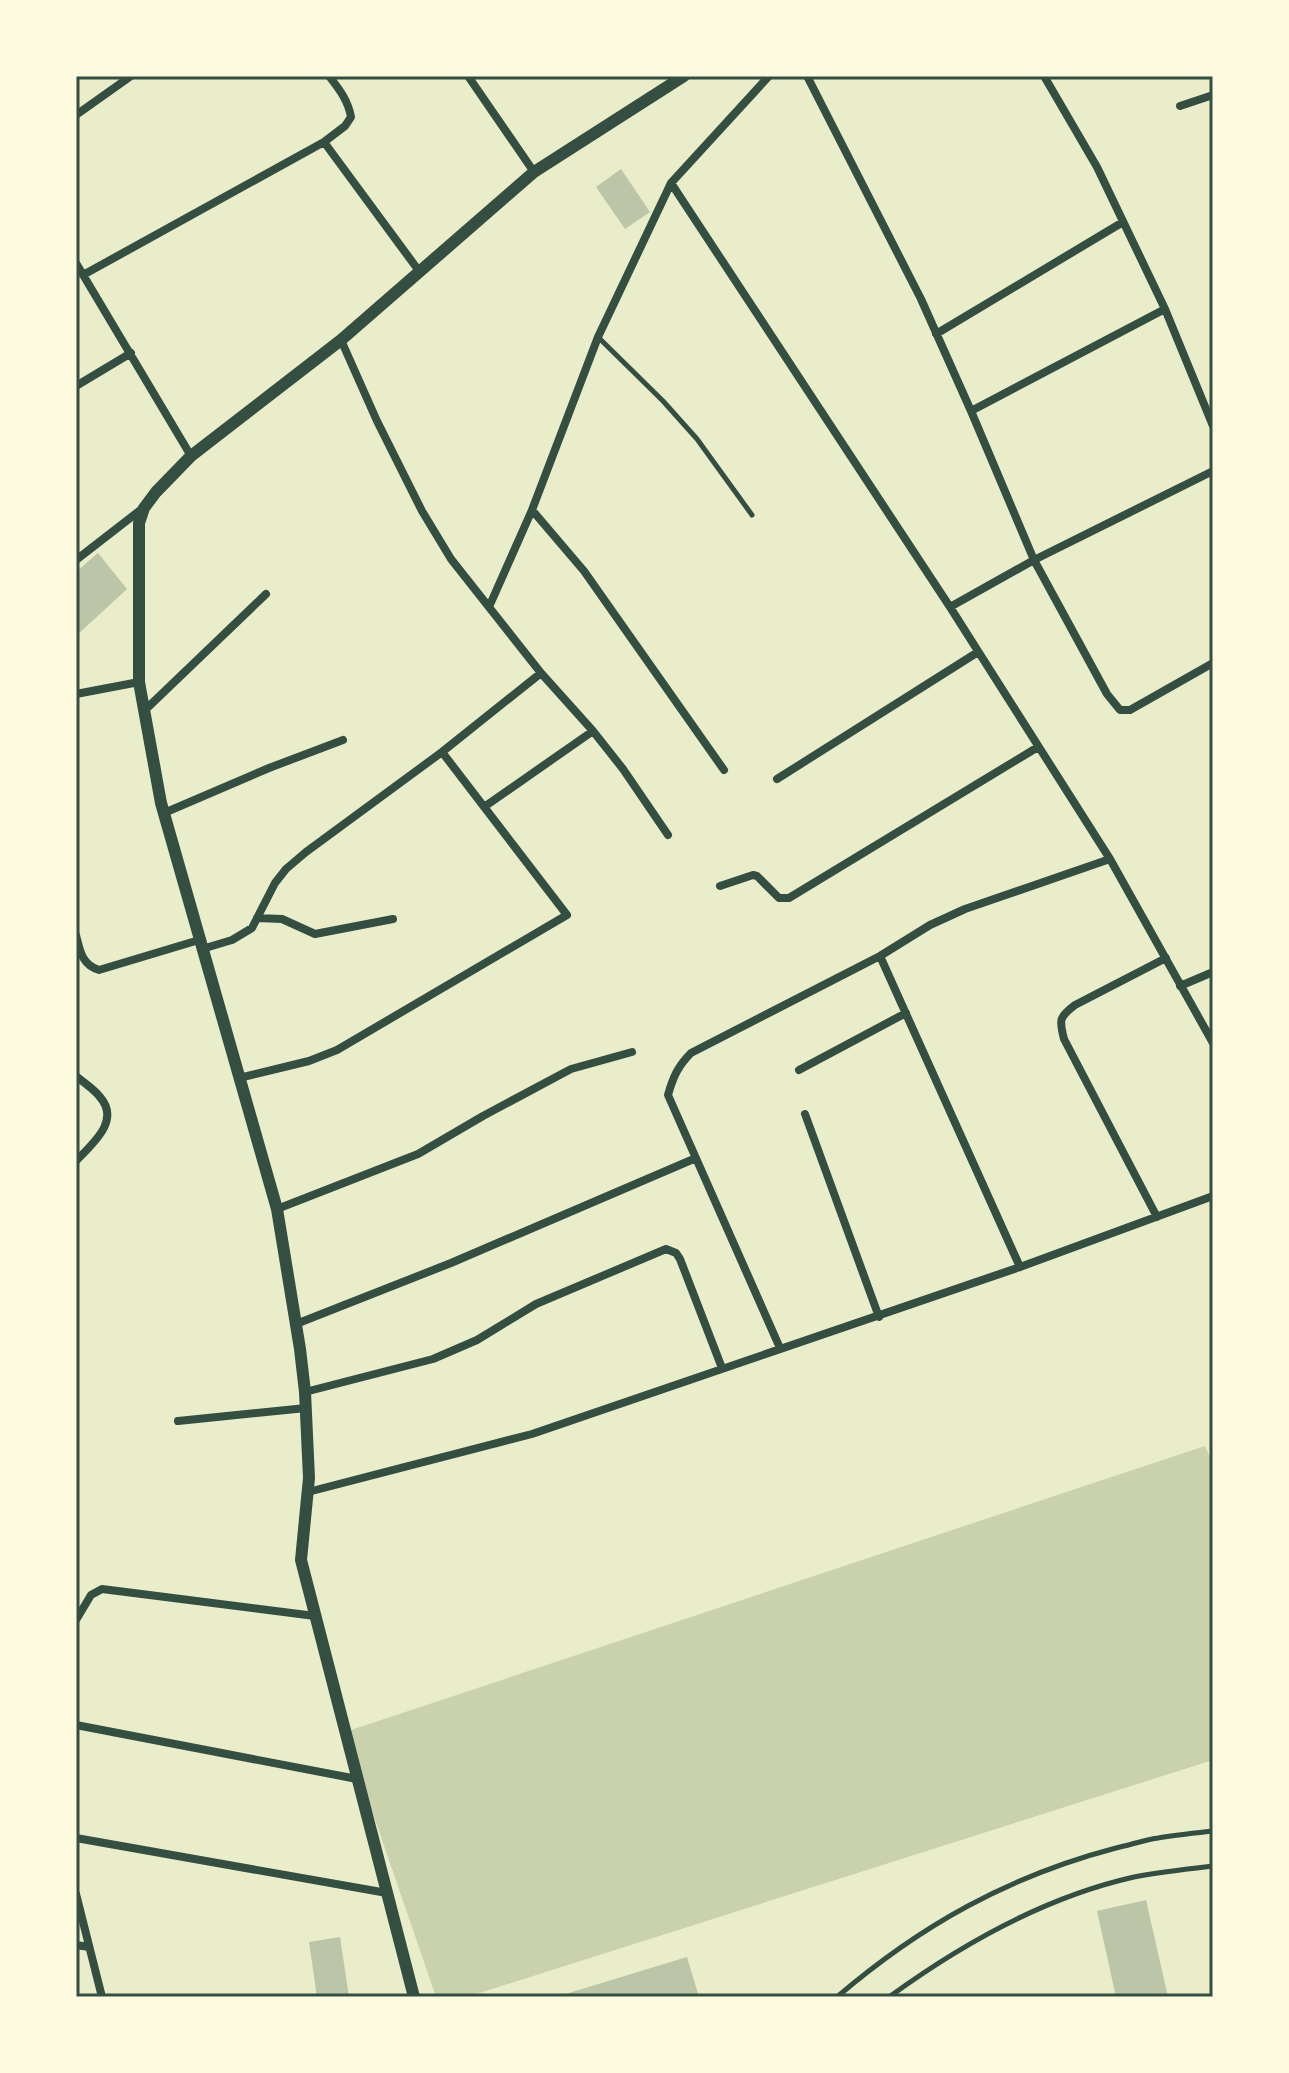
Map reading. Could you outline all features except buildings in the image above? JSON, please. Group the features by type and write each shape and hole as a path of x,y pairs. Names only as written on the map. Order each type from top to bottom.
{"street":[{"path":"76,115 131,76"},
{"path":"83,275 324,142 345,126 351,117 349,107 329,76"},
{"path":"76,560 144,508 191,456 341,340 534,172 684,76"},
{"path":"489,607 532,510 598,337 671,183 769,76"},
{"path":"807,76 921,299 1034,560 1107,694 1120,710 1130,710 1213,663"},
{"path":"1044,76 1097,167 1165,309 1213,426"},
{"path":"474,78 534,172"},
{"path":"1180,106 1213,95"},
{"path":"324,142 419,271"},
{"path":"671,183 950,607 1110,859 1213,1043"},
{"path":"936,334 1123,222"},
{"path":"76,263 191,456"},
{"path":"971,411 1165,309"},
{"path":"341,340 422,511 451,559 541,673 623,769 668,835"},
{"path":"76,386 131,353"},
{"path":"950,607 1034,560 1213,471"},
{"path":"144,508 139,523 139,682 144,711 164,813 277,1209 305,1392 309,1478 301,1560 414,1997"},
{"path":"532,510 584,571 724,770"},
{"path":"144,711 266,594"},
{"path":"777,779 978,652"},
{"path":"76,935 85,963 99,970 232,940 244,934 252,928 275,883 286,869 541,673"},
{"path":"76,694 139,682"},
{"path":"484,807 593,731"},
{"path":"164,813 343,740"},
{"path":"720,886 753,875 760,877 779,898 789,898 1038,747"},
{"path":"239,1078 309,1061 337,1050 567,915 442,752"},
{"path":"780,1348 668,1095 679,1064 691,1053 880,956 930,925 965,909 1110,859"},
{"path":"257,918 282,919 315,934 393,919"},
{"path":"880,956 1020,1267"},
{"path":"1157,1217 1064,1039 1060,1023 1064,1014 1075,1005 1166,958"},
{"path":"1180,986 1213,972"},
{"path":"799,1070 906,1013"},
{"path":"277,1209 418,1154 571,1069 632,1052"},
{"path":"76,1076 101,1097 108,1109 107,1122 100,1135 76,1161"},
{"path":"805,1114 879,1317"},
{"path":"296,1324 451,1263 696,1158"},
{"path":"308,1492 532,1434 879,1317 1213,1196"},
{"path":"305,1392 433,1359 477,1340 536,1304 666,1249 676,1253 680,1259 722,1368"},
{"path":"178,1421 306,1408"},
{"path":"76,1620 91,1595 102,1589 315,1616"},
{"path":"76,1725 357,1779"},
{"path":"76,1838 387,1893"},
{"path":"76,1894 102,1997"},
{"path":"76,1945 89,1947"}],"lane":[{"path":"598,337 697,439 752,515"},
{"path":"837,1997 894,1951 933,1925 1044,1871 1156,1838 1213,1831"},
{"path":"889,1997 976,1939 1029,1912 1132,1878 1213,1866"}],"green space":[{"path":"1205,1446 1213,1464 1213,1760 467,1997 436,1997 345,1732"}]}
